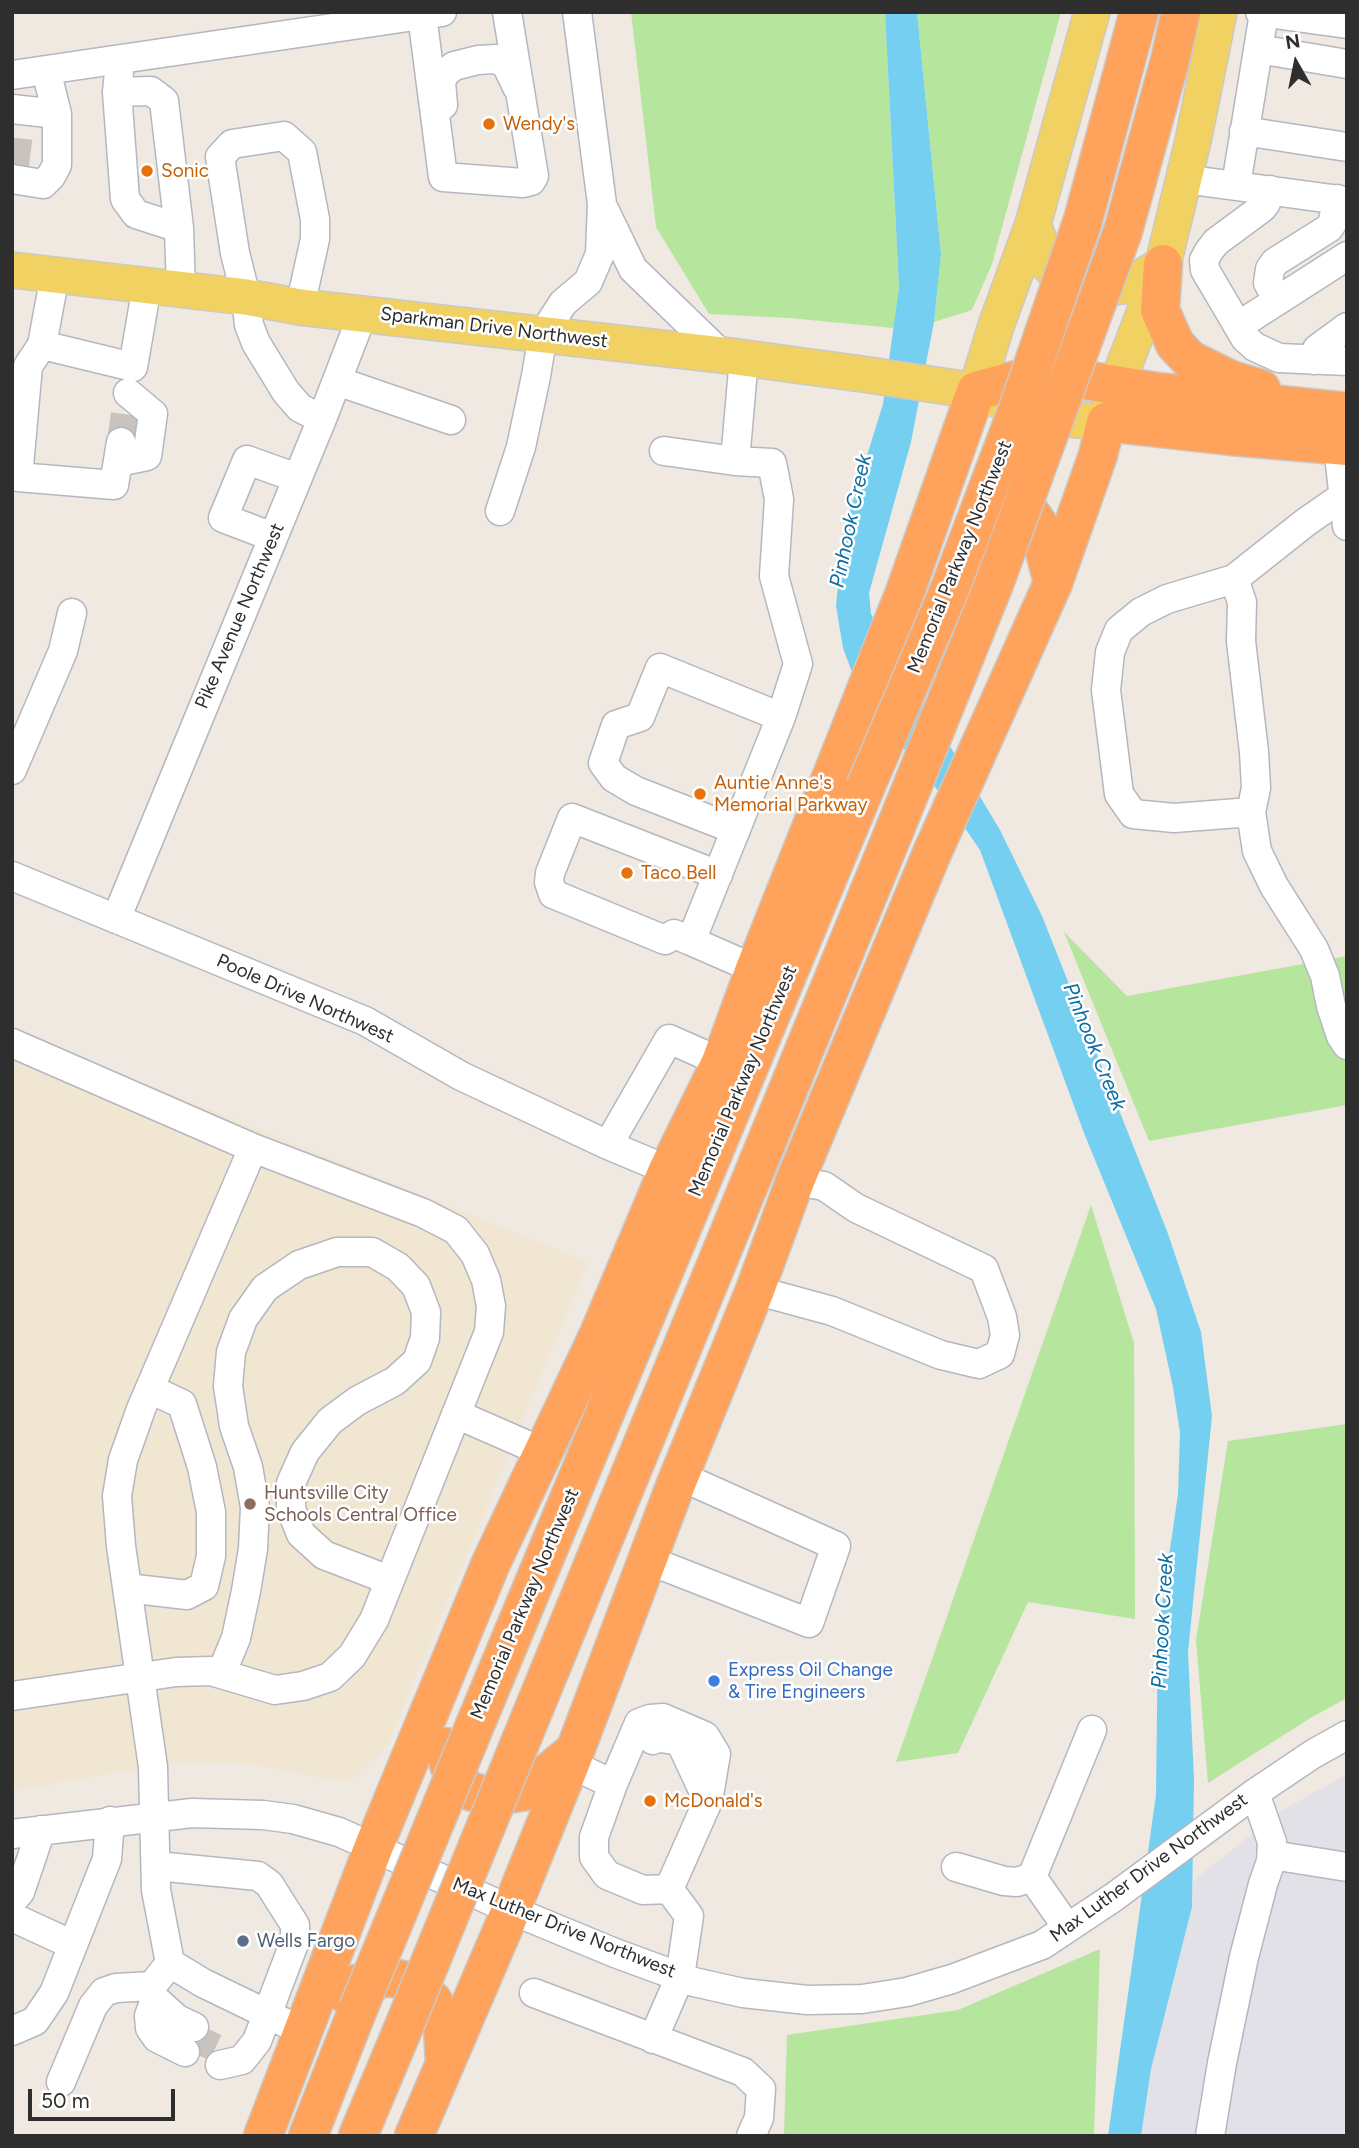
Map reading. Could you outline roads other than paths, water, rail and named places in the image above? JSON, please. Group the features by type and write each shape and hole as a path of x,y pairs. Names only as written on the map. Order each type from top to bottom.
{"highway":[{"name":"Memorial Parkway Northwest","path":"308,2136 475,1725 951,586 1018,409 1083,220 1139,12"},
{"name":"Memorial Parkway Northwest","path":"359,2136 999,571 1123,231 1181,12"},
{"path":"1163,264 1160,310 1175,344 1190,360 1231,380 1259,388 1333,424"},
{"name":"Sparkman Drive Northwest","path":"959,388 1042,373 1157,391 1333,424"},
{"path":"263,2136 374,1846 491,1563 599,1334 668,1170 721,1062 840,751 905,592 929,521 959,388"},
{"path":"414,2136 511,1910 572,1758 795,1181 932,853 1053,583 1107,422 1333,424"},
{"path":"929,521 960,494 990,488 1019,497 1038,524 1053,583"},
{"path":"435,1700 449,1765 467,1790 489,1797 526,1791 572,1758"},
{"path":"306,2021 356,1984 389,1977 411,1982 433,2001 443,2029 445,2064"}],"main road":[{"path":"959,388 996,326 1033,224 1092,12"},
{"path":"1107,422 1117,384 1163,264 1219,12"},
{"path":"1033,224 1046,263 1066,285 1094,289 1130,285 1163,264"},
{"name":"Sparkman Drive Northwest","path":"12,270 246,297 300,307 733,356 959,388 1040,417 1107,422"}],"street":[{"path":"12,75 432,14 427,56 443,177 450,180 531,181 534,176 507,12"},
{"path":"500,511 521,447 537,376 542,334 564,303 588,282 600,254 602,204 577,12"},
{"path":"1236,185 1262,13 1347,24"},
{"path":"427,56 511,43"},
{"path":"1258,49 1347,64"},
{"path":"121,59 117,92 125,199 136,214 178,228"},
{"path":"440,162 448,148 441,82 445,73 454,66 496,59 506,64 521,96"},
{"path":"13,175 43,184 57,164 57,114 46,70"},
{"path":"117,92 151,91 164,101 178,228 164,288 129,391"},
{"path":"18,117 57,114"},
{"path":"1244,131 1347,147"},
{"path":"300,307 315,239 315,219 302,152 284,136 232,144 220,157 249,325 256,344 286,392 300,408 322,419"},
{"path":"1184,179 1342,200 1329,228 1275,262 1270,269 1268,283 1278,300"},
{"path":"1270,190 1266,204 1209,250 1204,260 1205,271 1245,338 1255,347 1279,358 1347,361"},
{"path":"602,204 634,269 733,356 735,461"},
{"path":"1238,326 1347,256"},
{"path":"42,345 129,391 153,414 147,456 119,452 114,485 18,477 28,366 42,345 55,275"},
{"name":"Pike Avenue Northwest","path":"116,919 363,313"},
{"path":"1314,360 1317,349 1347,327"},
{"path":"337,381 451,420"},
{"path":"1333,424 1347,526"},
{"path":"664,451 772,463 779,499 774,576 798,664 781,717 718,875 683,938"},
{"path":"273,537 223,519 247,460 297,478"},
{"path":"1251,812 1174,818 1133,814 1119,794 1106,690 1110,652 1119,630 1141,612 1167,598 1234,579 1342,497"},
{"path":"1234,579 1242,602 1241,641 1256,788 1251,812 1257,851 1274,886 1314,949 1325,976 1338,1026 1347,1045"},
{"path":"12,770 63,651 72,613"},
{"path":"736,830 636,792 614,778 603,762 616,725 640,718 660,668 781,717"},
{"path":"718,875 577,820 550,873 549,882 553,894 665,940 683,938 755,969"},
{"name":"Poole Drive Northwest","path":"12,876 365,1021 461,1076 607,1145 668,1170"},
{"path":"607,1145 670,1040 721,1062"},
{"path":"12,1696 176,1672 211,1671 275,1690 303,1686 330,1677 352,1656 374,1620 489,1332 491,1306 486,1280 475,1254 456,1230 423,1213 253,1148 14,1051"},
{"path":"153,1992 170,1963 156,1890 152,1816 153,1767 127,1588 117,1496 122,1460 253,1148"},
{"path":"755,1290 832,1311 941,1355 979,1364 1000,1353 1005,1335 1002,1317 996,1295 984,1269 856,1208 824,1186 795,1181"},
{"path":"221,1674 236,1638 246,1591 253,1549 255,1507 248,1467 234,1426 228,1386 230,1352 243,1319 265,1288 299,1265 337,1252 372,1252 398,1267 416,1286 426,1312 425,1338 417,1361 410,1368 395,1381 357,1401 330,1420 304,1452 291,1483 291,1509 301,1534 324,1555 389,1580"},
{"path":"127,1588 187,1595 204,1586 211,1556 211,1512 202,1467 182,1404 150,1389"},
{"path":"456,1415 543,1452"},
{"path":"648,1560 809,1623 836,1546 680,1476"},
{"path":"650,1718 663,1718 705,1736 716,1754 708,1801 669,1889 643,1890 607,1875 594,1857 594,1837 612,1784 639,1723 650,1718"},
{"path":"956,1867 1004,1881 1017,1882 1032,1877 1091,1730"},
{"name":"Max Luther Drive Northwest","path":"12,1835 192,1812 293,1819 374,1846 511,1910 680,1977 743,1993 807,2000 862,1999 907,1992 952,1979 1042,1945 1114,1897 1255,1793 1312,1754 1347,1735"},
{"path":"594,1857 654,1737 680,1741 708,1801"},
{"path":"572,1758 612,1784"},
{"path":"1210,2136 1244,1957 1272,1855 1272,1842 1255,1793"},
{"path":"12,2031 35,2021 54,1993 107,1859 110,1821"},
{"path":"12,1901 20,1892 41,1830"},
{"path":"1272,1855 1347,1867"},
{"path":"156,1866 258,1876 269,1884 295,1925 295,1941 257,2041 228,2052 283,2081"},
{"path":"1032,1877 1067,1927"},
{"path":"653,2039 680,1977 690,1916 669,1889"},
{"path":"12,1917 74,1945"},
{"path":"170,1963 266,2014 306,2021"},
{"path":"61,2082 93,2006 104,1992 116,1988 153,1992"},
{"path":"153,1992 169,2026 191,2036"},
{"path":"534,1993 743,2072 761,2089 759,2118 751,2136"}],"water":[{"name":"Pinhook Creek","path":"885,12 917,12 941,254 934,322 911,442 869,593 871,614 1000,830 1042,916 1167,1231 1201,1332 1212,1416 1188,1652 1194,1779 1192,1907 1151,2069 1141,2136 1108,2136 1156,1795 1158,1632 1178,1494 1180,1433 1156,1309 1084,1133 980,850 944,798 876,714 855,680 843,648 836,606 843,533 883,404 899,287"}],"tunnel":[{"path":"15,166 19,132"},
{"path":"121,442 125,413"},
{"path":"190,2036 225,2052"}],"place":[{"name":"Wendy's","path":"489,124"},
{"name":"Sonic","path":"147,171"},
{"name":"Auntie Anne's Memorial Parkway","path":"700,794"},
{"name":"Taco Bell","path":"627,873"},
{"name":"Huntsville City Schools Central Office","path":"250,1504"},
{"name":"Express Oil Change & Tire Engineers","path":"714,1681"},
{"name":"McDonald's","path":"650,1801"},
{"name":"Wells Fargo","path":"243,1941"}]}
